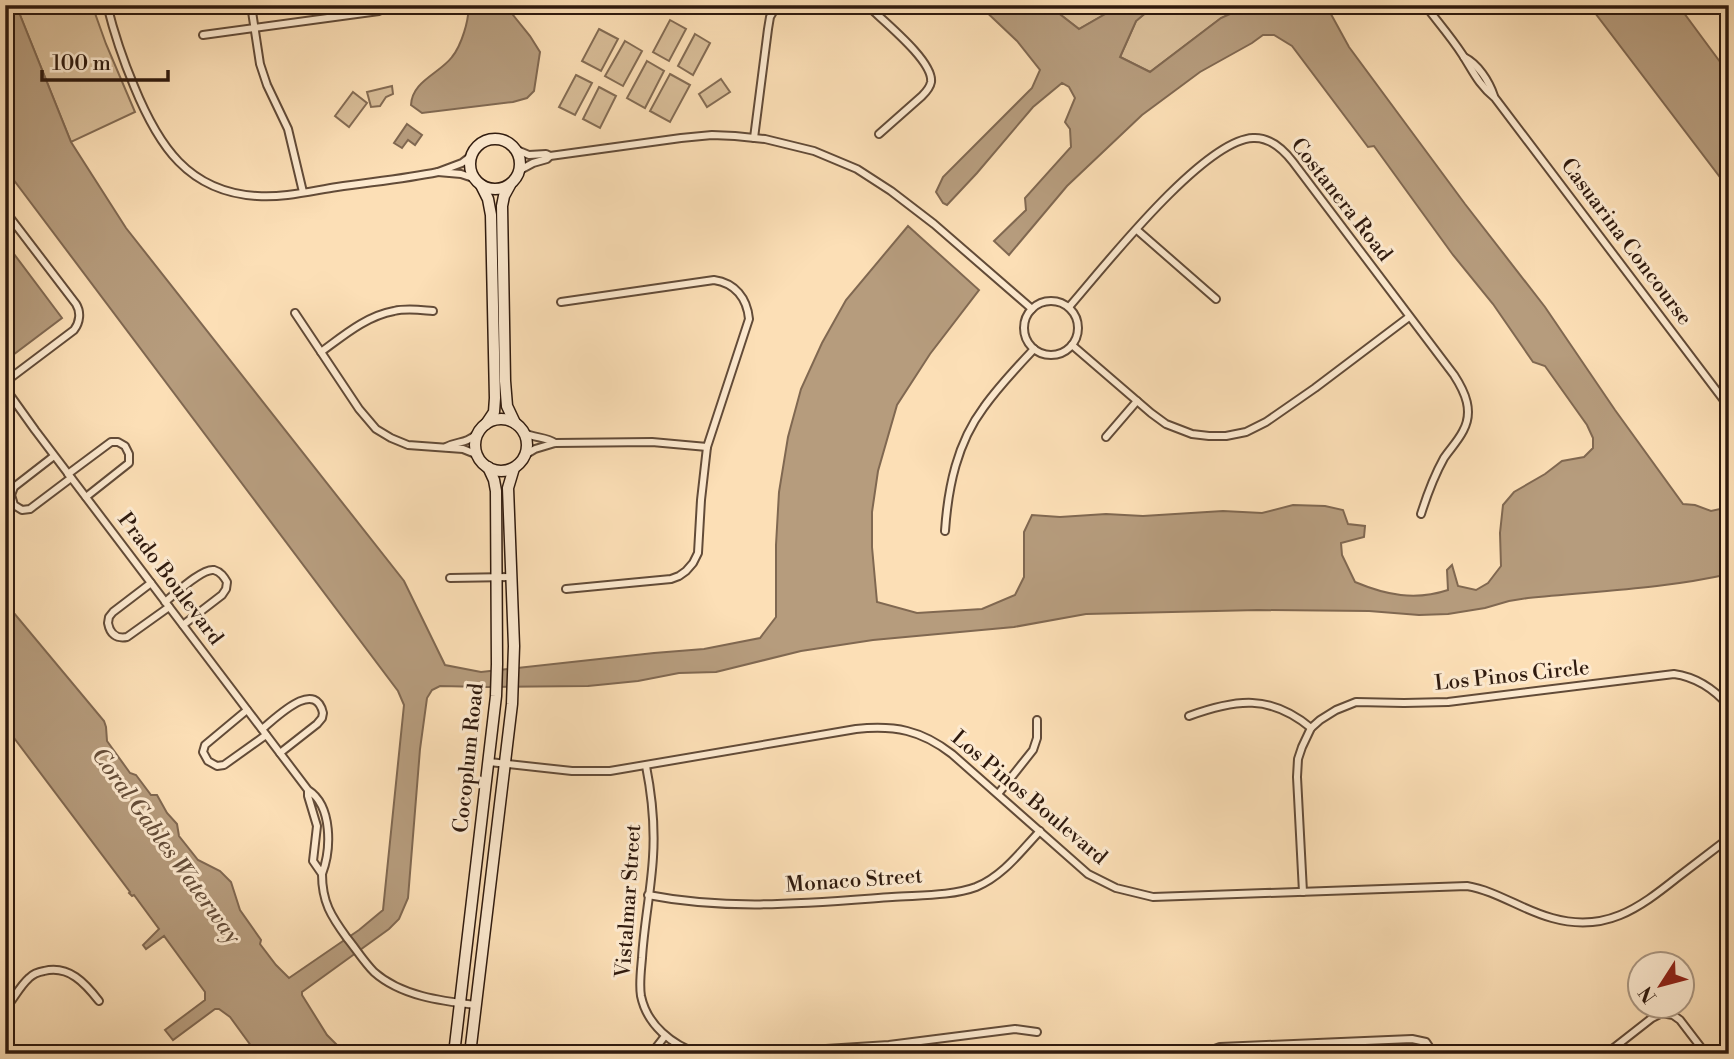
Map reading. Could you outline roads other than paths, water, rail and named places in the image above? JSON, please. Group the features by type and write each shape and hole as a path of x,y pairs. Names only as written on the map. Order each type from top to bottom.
{"street":[{"path":"107,5 120,50 148,119 161,141 183,167 205,183 233,193 261,197 438,173 461,174 495,190 510,185"},
{"path":"251,5 262,71 288,129 303,192"},
{"path":"754,138 770,17 777,5"},
{"path":"867,5 917,53 925,64 931,81 927,91 879,134"},
{"name":"Casuarina Concourse","path":"1425,5 1464,57 1471,60 1495,98 1729,407"},
{"path":"203,35 379,10"},
{"path":"517,150 529,155 550,156 712,135 754,138 814,150 871,177 926,218 1031,309"},
{"path":"446,447 466,442 478,433 494,412 491,215 488,199 470,171 474,149 488,139 496,138 511,144 520,156 518,176 504,195 502,206 507,406 514,423 524,433 535,438 550,439 555,443"},
{"name":"Costanera Road","path":"1069,307 1174,188 1220,151 1237,142 1250,138 1269,141 1287,155 1458,381 1465,395 1468,411 1464,431 1443,460 1421,514"},
{"path":"438,173 462,163 471,156"},
{"path":"520,170 550,156"},
{"path":"5,211 76,304 80,316 74,330 5,382"},
{"path":"1137,230 1216,299"},
{"path":"561,302 706,280 721,281 736,289 746,303 748,314 748,324 707,447 698,553 693,563 686,571 671,579 566,589"},
{"path":"1050,300 1069,307 1078,322 1076,339 1072,345 1065,351 1049,355 1034,349 1028,342 1024,325 1031,309 1050,300"},
{"path":"321,352 379,314 401,310 433,311"},
{"path":"295,313 359,409 376,429 408,445 467,450 478,456"},
{"path":"1072,345 1159,419 1185,432 1209,436 1246,432 1277,415 1409,317"},
{"path":"944,531 953,471 968,435 988,401 1034,349"},
{"name":"Prado Boulevard","path":"5,388 317,800 327,821 327,859 322,874 323,896 339,927 366,963 377,974 397,986 428,997 475,1006"},
{"path":"1106,437 1137,401"},
{"path":"486,424 500,419 514,423"},
{"path":"478,433 478,456"},
{"path":"524,433 527,440 525,456"},
{"path":"54,456 14,487 11,495 14,505 22,510 30,509 111,442 122,443 127,448 130,457 126,466 86,498"},
{"path":"488,467 501,471 514,468 535,449 555,443 652,442 707,447"},
{"name":"Cocoplum Road","path":"454,1054 489,762 497,664 496,492 488,467 478,456"},
{"name":"Cocoplum Road","path":"470,1054 512,704 514,666 508,488 514,468"},
{"path":"151,583 111,614 107,623 111,632 120,638 127,637 206,571 216,571 223,575 227,582 224,592 183,625"},
{"path":"450,578 512,577"},
{"name":"Los Pinos Circle","path":"1311,728 1325,716 1352,703 1448,702 1663,675 1681,675 1694,679 1719,695 1729,706"},
{"path":"247,710 205,745 203,752 208,761 217,766 224,765 303,699 313,699 319,703 323,713 320,721 280,753"},
{"path":"1189,716 1220,706 1263,703 1287,711 1311,728 1301,747 1297,768 1303,892"},
{"path":"998,794 1033,750 1037,738 1037,720"},
{"name":"Los Pinos Boulevard","path":"489,762 583,772 623,770 845,730 893,728 919,733 934,740 1088,874 1116,888 1142,895 1174,897 1467,886 1549,918 1587,923 1636,909 1729,838"},
{"name":"Vistalmar Street","path":"646,766 654,833 640,990 648,1013 665,1036 681,1047 699,1054"},
{"name":"Prado Boulevard","path":"308,790 317,826 313,861 322,874"},
{"name":"Monaco Street","path":"648,895 704,904 753,906 959,891 978,886 997,875 1040,831"},
{"path":"5,1009 28,979 49,970 63,971 75,976 99,1001"},
{"path":"1606,1054 1662,1013 1673,1015 1680,1020 1706,1054"},
{"path":"748,1054 890,1045 1015,1029 1037,1032"},
{"path":"650,1054 665,1036"},
{"path":"1206,1054 1220,1047 1412,1040 1429,1044 1434,1054"}],"water":[{"name":"Coral Gables Waterway","path":"5,5 16,5 71,142 126,228 404,581 445,665 481,672 704,649 760,638 776,617 779,492 788,437 801,389 846,300 908,226 979,290 930,354 897,405 878,471 872,512 877,602 917,613 982,609 1015,595 1024,577 1024,532 1032,515 1143,516 1223,511 1262,513 1293,505 1325,506 1343,510 1348,524 1365,526 1364,537 1341,543 1342,555 1355,582 1401,595 1436,593 1448,590 1447,570 1452,565 1458,586 1476,590 1488,583 1501,566 1503,505 1514,492 1562,461 1584,457 1593,448 1593,438 1587,425 1545,366 1533,362 1493,304 1453,255 1374,146 1368,147 1292,46 1274,35 1263,35 1200,72 1142,115 1067,186 1009,255 994,241 1026,210 1025,198 1071,147 1070,129 1065,122 1075,98 1069,87 1062,83 1033,107 947,205 943,203 936,192 943,177 1032,88 1040,70 1017,41 979,5 1048,5 1079,29 1121,5 1155,5 1136,21 1120,57 1150,72 1221,18 1250,5 1326,5 1349,47 1545,307 1683,504 1711,511 1729,507 1729,574 1654,586 1528,598 1448,614 1258,610 1086,614 1014,627 873,640 801,651 716,672 679,673 638,681 588,686 440,686 432,690 427,698 420,749 408,898 399,919 302,992 327,1035 337,1045 339,1054 257,1054 230,1017 219,1009 215,1009 173,1040 165,1030 205,1000 205,992 164,936 146,949 143,945 159,929 134,895 129,893 5,726 5,593 13,612 104,721 107,741 130,773 136,775 151,795 157,795 177,824 179,836 198,860 220,871 231,882 240,910 261,940 260,944 289,978 359,930 383,910 404,705 398,691 13,179 5,162"},
{"path":"468,5 505,5 530,36 540,52 534,91 527,98 513,102 422,113 411,105 413,97 421,84 447,63 455,52 466,25"},
{"path":"1589,5 1678,5 1729,74 1729,189"},
{"path":"407,124 422,135 415,145 408,140 402,148 394,143"},
{"path":"5,242 62,318 5,361"}]}
